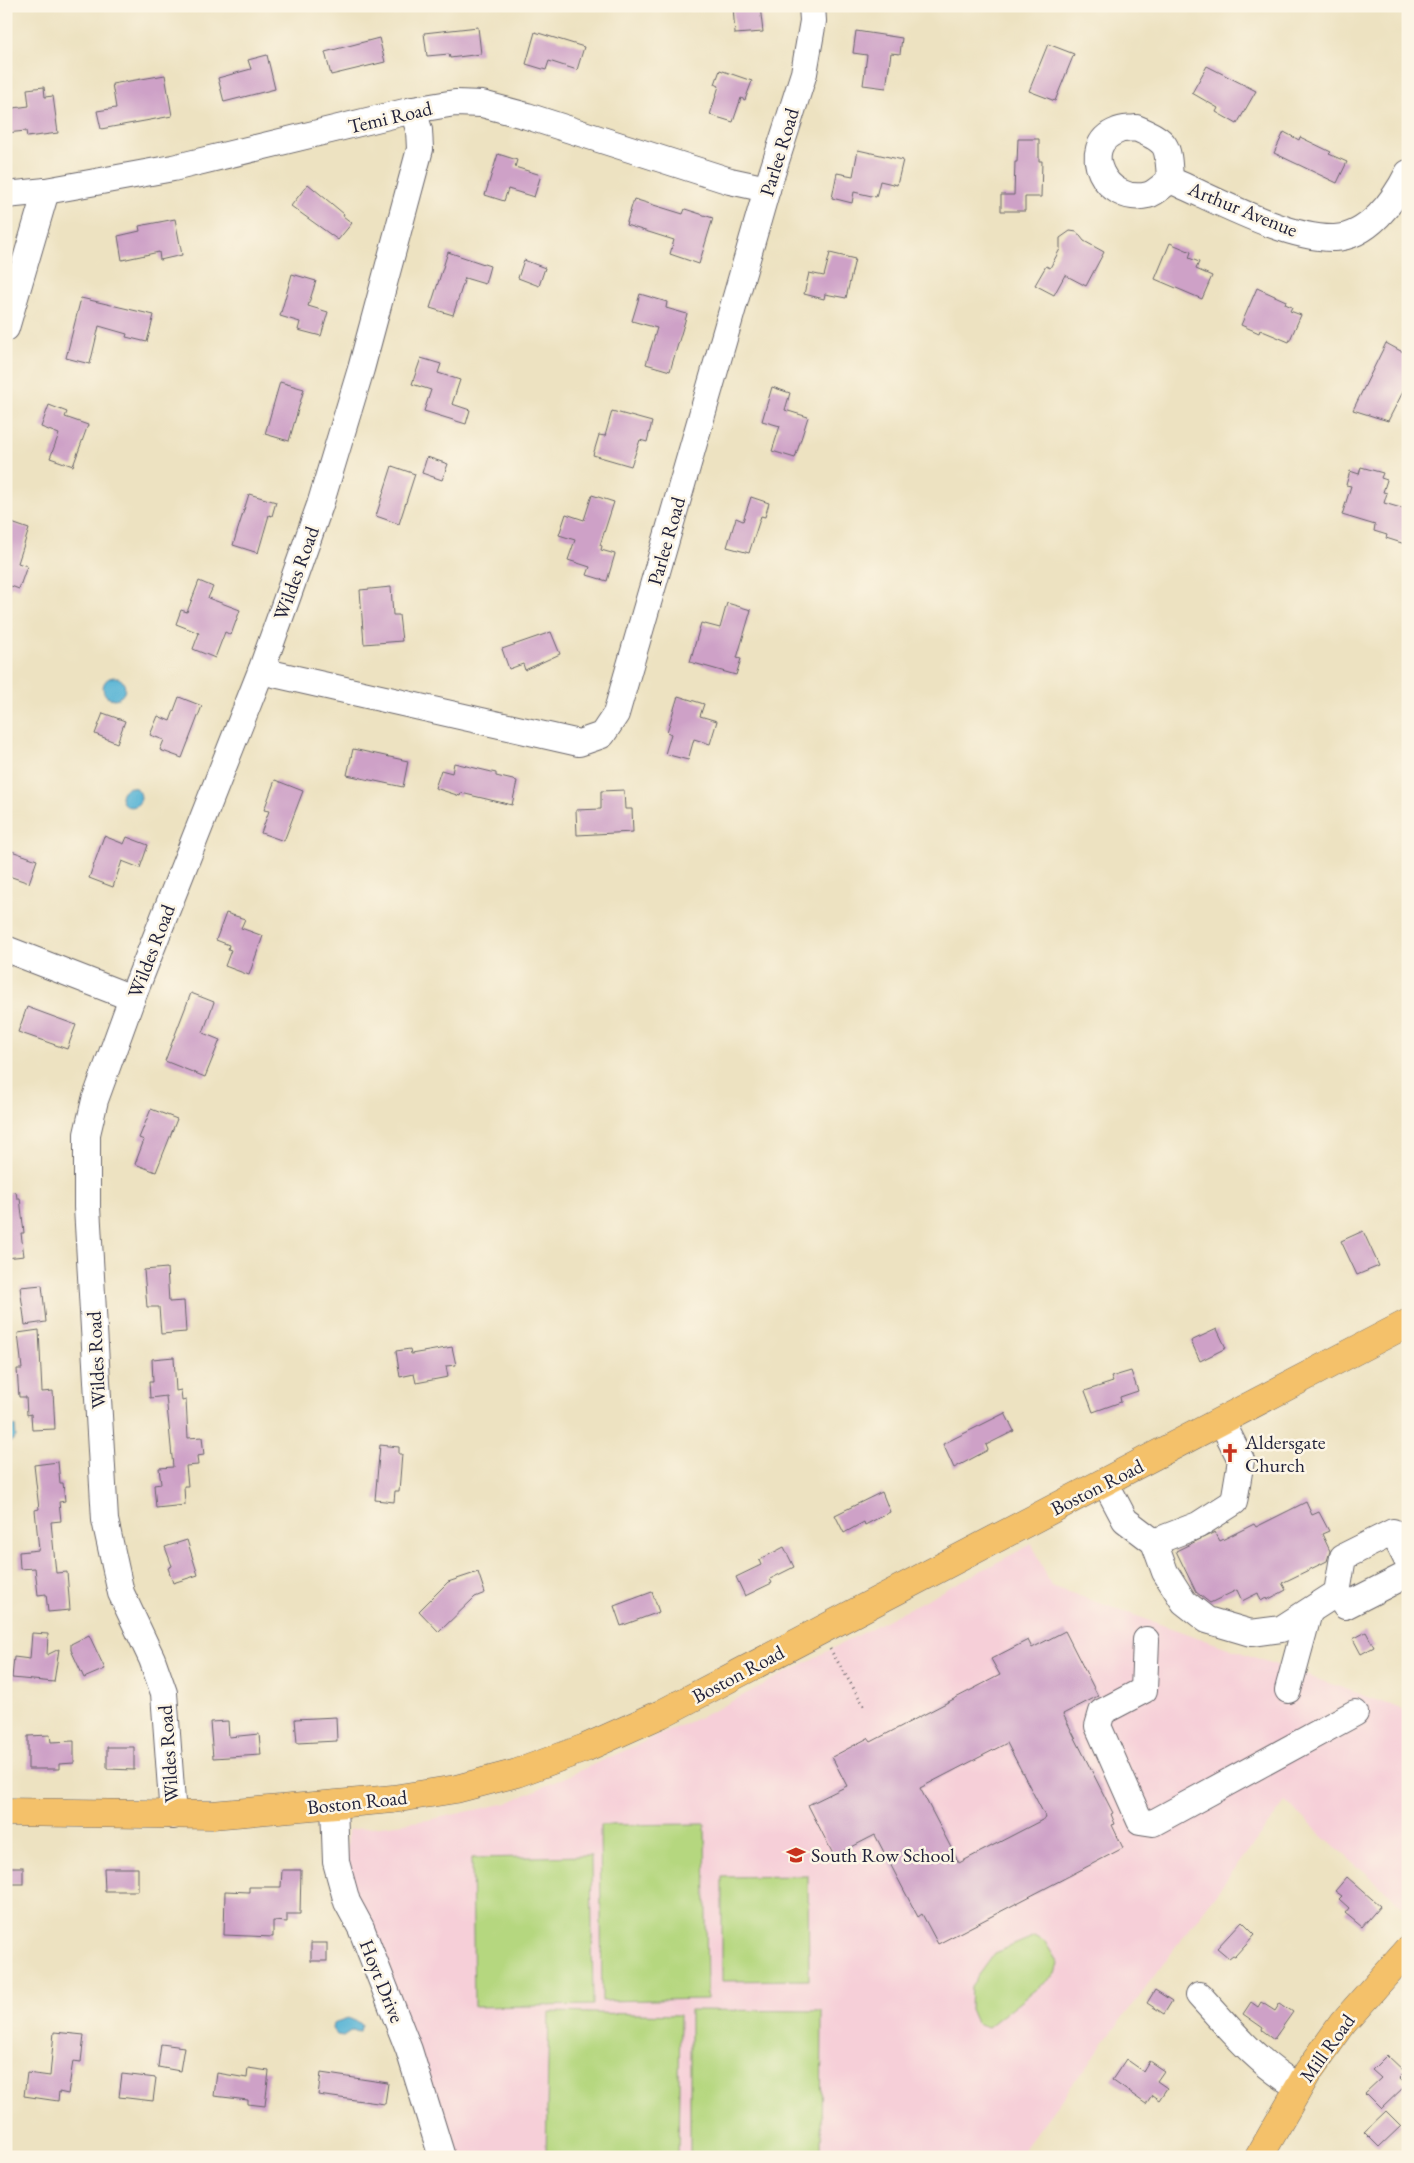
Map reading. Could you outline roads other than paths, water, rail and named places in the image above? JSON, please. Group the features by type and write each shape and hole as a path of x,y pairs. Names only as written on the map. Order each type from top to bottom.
{"main road":[{"name":"Boston Road","path":"6,1812 173,1816 212,1815 392,1799 456,1789 517,1773 585,1748 661,1714 1408,1323"},
{"name":"Mill Road","path":"1259,2157 1299,2087 1343,2024 1408,1949"}],"street":[{"name":"Parlee Road","path":"261,671 579,743 602,735 616,714 767,189 804,73 813,21 812,6"},
{"name":"Temi Road","path":"6,195 46,191 173,168 413,110 455,103 482,104 527,116 730,181 767,189"},
{"name":"Wildes Road","path":"173,1816 164,1693 152,1659 121,1593 105,1520 87,1207 87,1134 95,1100 132,998 261,671 320,505 362,369 420,149 419,130 413,110"},
{"name":"Arthur Avenue","path":"1170,180 1280,228 1308,235 1335,238 1356,232 1379,216 1398,194 1408,173"},
{"path":"6,328 46,191"},
{"path":"6,950 132,998"},
{"path":"1154,1542 1198,1524 1234,1502 1241,1460 1222,1422"},
{"path":"1105,1482 1124,1520 1154,1542 1164,1572 1184,1602 1207,1620 1251,1633 1281,1629 1337,1593"},
{"path":"1408,1562 1392,1532 1343,1557 1337,1593 1345,1606 1408,1574"},
{"path":"1288,1690 1309,1612"},
{"path":"1146,1640 1144,1690 1102,1712 1098,1726 1140,1821 1153,1823 1356,1713"},
{"name":"Hoyt Drive","path":"334,1805 336,1862 347,1902 361,1928 409,2050 442,2157"},
{"path":"1199,1994 1244,2044 1267,2066 1299,2087"}],"water":[{"path":"114,677 122,680 125,688 122,696 114,699 106,696 103,688 106,680"},
{"path":"127,787 135,787 141,793 141,801 135,807 127,807 121,801 121,793"},
{"path":"6,1423 15,1426 16,1437 8,1444 6,1443"},
{"path":"348,2018 362,2024 360,2031 352,2030 343,2036 337,2035 332,2029 333,2023"}],"place":[{"name":"Aldersgate Church","path":"1230,1453"},
{"name":"South Row School","path":"796,1855"}]}
